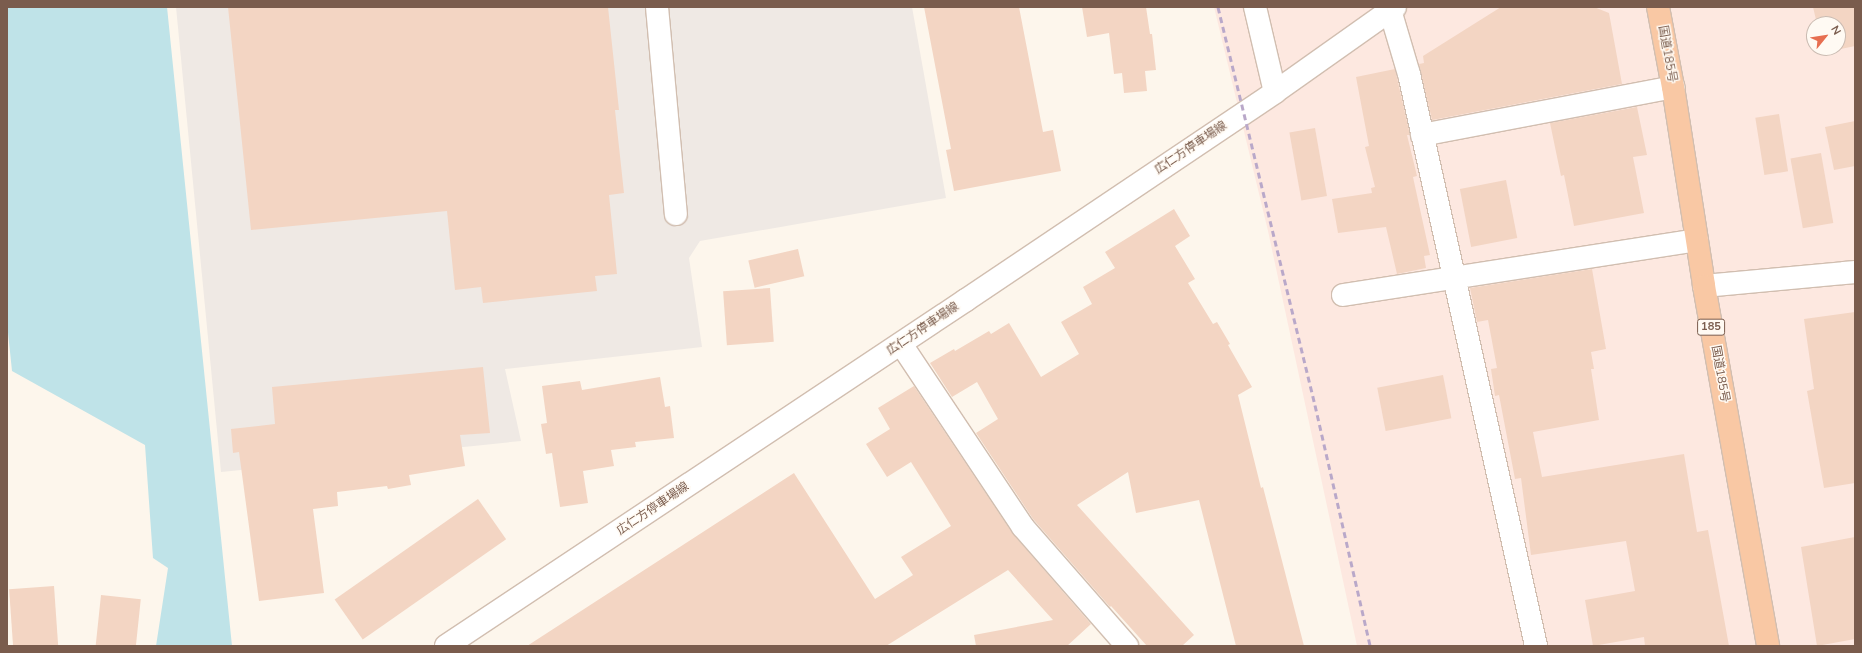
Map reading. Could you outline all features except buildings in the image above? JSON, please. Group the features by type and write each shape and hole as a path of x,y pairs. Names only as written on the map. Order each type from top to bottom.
{"highway":[{"name":"国道185号","path":"1658,7 1673,87 1704,286 1768,646"}],"street":[{"path":"657,7 676,214"},
{"path":"1255,7 1275,92"},
{"path":"1393,9 1536,646"},
{"name":"広仁方停車場線","path":"446,646 901,344 1275,92 1393,9"},
{"path":"1422,134 1673,87"},
{"path":"1343,295 1697,240"},
{"path":"1704,286 1855,272"},
{"path":"901,344 1023,526 1127,646"}],"shaded area":[{"path":"176,7 912,7 946,198 700,241 689,258 702,347 505,369 521,441 221,472"},
{"path":"1214,7 1855,7 1855,646 1357,646 1268,231"}],"water":[{"path":"7,7 167,7 232,646 156,646 168,568 153,558 145,445 12,371 7,323"}],"railway":[{"path":"1218,7 1315,405 1370,646"}]}
